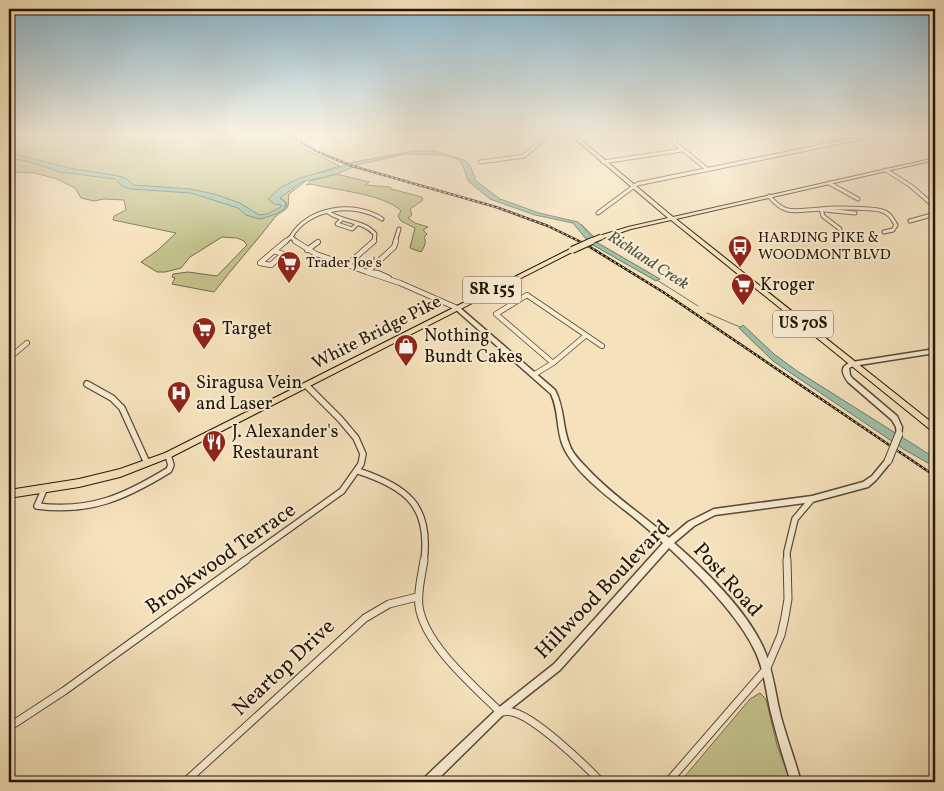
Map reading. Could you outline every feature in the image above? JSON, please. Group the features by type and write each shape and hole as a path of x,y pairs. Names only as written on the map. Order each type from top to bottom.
{"main road":[{"name":"US 70S","path":"613,170 684,229 935,429"},
{"name":"White Bridge Pike","path":"9,494 79,483 168,455 572,250 611,234 671,218 886,170"},
{"path":"656,206 660,214 654,222 670,224 684,229"}],"street":[{"path":"598,213 637,184 703,170"},
{"path":"886,170 911,186 935,207"},
{"path":"830,183 858,199"},
{"path":"769,196 778,207 786,211 821,210 864,213 865,210 881,210 896,222 896,227 884,232"},
{"path":"273,251 282,254 270,265 260,263 273,251 291,237 294,230 301,223 328,212 358,209 371,212 382,219"},
{"path":"821,210 823,216 840,229"},
{"path":"328,212 333,216 372,229 375,232 376,238 372,244 347,265"},
{"path":"910,221 935,214"},
{"path":"885,217 892,218"},
{"path":"342,219 337,224 352,229 357,224"},
{"path":"367,272 392,250 397,242 400,228"},
{"path":"291,237 307,250 367,272 378,273 457,308"},
{"path":"307,250 318,242"},
{"path":"553,363 496,314 527,295 602,346"},
{"name":"Post Road","path":"457,308 551,389 558,400 563,437 569,451 589,476 669,542 724,598 743,622 756,643 767,668 774,706 796,782"},
{"path":"535,374 553,363 585,336"},
{"path":"9,358 26,343"},
{"path":"852,364 935,351"},
{"name":"Hillwood Boulevard","path":"428,782 500,712 556,667 669,542 691,524 714,512 812,499 865,485 874,478 888,462 899,434 898,425 893,416 847,376 846,367 852,364"},
{"path":"87,384 112,398 122,408 147,463"},
{"path":"307,386 356,437 363,454 358,471 378,476 400,488 413,498 423,516 427,539 417,597 422,620 430,632 445,652 500,712 513,712 530,722 583,763 601,782"},
{"path":"44,490 37,506 74,509 116,500 144,486 169,470 171,465 168,455"},
{"name":"Brookwood Terrace","path":"9,727 64,691 327,503 342,491 358,471"},
{"path":"668,782 767,668 781,635 785,617 788,599 787,552 791,534 795,519 812,499"},
{"name":"Neartop Drive","path":"185,782 365,618 389,604 417,597"}],"shaded area":[{"path":"11,170 328,170 305,177 307,180 289,194 287,208 276,216 214,292 172,284 175,278 172,277 173,274 188,272 217,276 247,245 244,241 237,238 222,237 190,257 181,268 157,272 141,262 158,250 176,233 113,220 114,216 126,210 124,200 104,199 94,201 81,198 75,188 57,179 35,173 14,172"},
{"path":"54,170 80,170 114,175 125,178 134,185 191,189 214,194 240,203 259,215 267,214 281,207 281,205 274,204 268,199 281,187 300,178 331,170 347,170 301,182 280,198 286,203 284,209 261,219 246,215 238,208 191,193 130,189 122,186 115,179"},
{"path":"464,170 472,170 476,181 500,199 539,213 578,222 598,243 660,279 656,281 593,245 573,223 535,215 490,199 468,181"},
{"path":"337,174 369,182 365,185 390,187 391,189 422,197 423,200 410,209 412,215 408,218 415,223 428,227 423,230 427,234 424,237 425,245 421,252 410,248 415,228 401,221 398,216 401,211 393,205 359,193 311,184 306,185 310,181"},
{"path":"743,325 774,354 797,371 935,458 935,467 905,450 773,361 739,328"},
{"path":"760,693 766,699 777,745 791,782 680,782 750,699"}],"waterway":[{"name":"Richland Creek","path":"280,198 286,202 287,206 285,207"},
{"name":"Richland Creek","path":"581,224 594,237"},
{"name":"Richland Creek","path":"657,280 698,306"},
{"name":"Richland Creek","path":"707,313 740,327"}],"railway":[{"path":"366,170 496,207 548,226 585,244 663,292 935,476"}],"place":[{"name":"HARDING PIKE & WOODMONT BLVD","path":"740,268"},
{"name":"Trader Joe's","path":"289,284"},
{"name":"Kroger","path":"743,306"},
{"name":"Target","path":"204,350"},
{"name":"Nothing Bundt Cakes","path":"406,367"},
{"name":"Siragusa Vein and Laser","path":"179,414"},
{"name":"J. Alexander's Restaurant","path":"214,463"}]}
